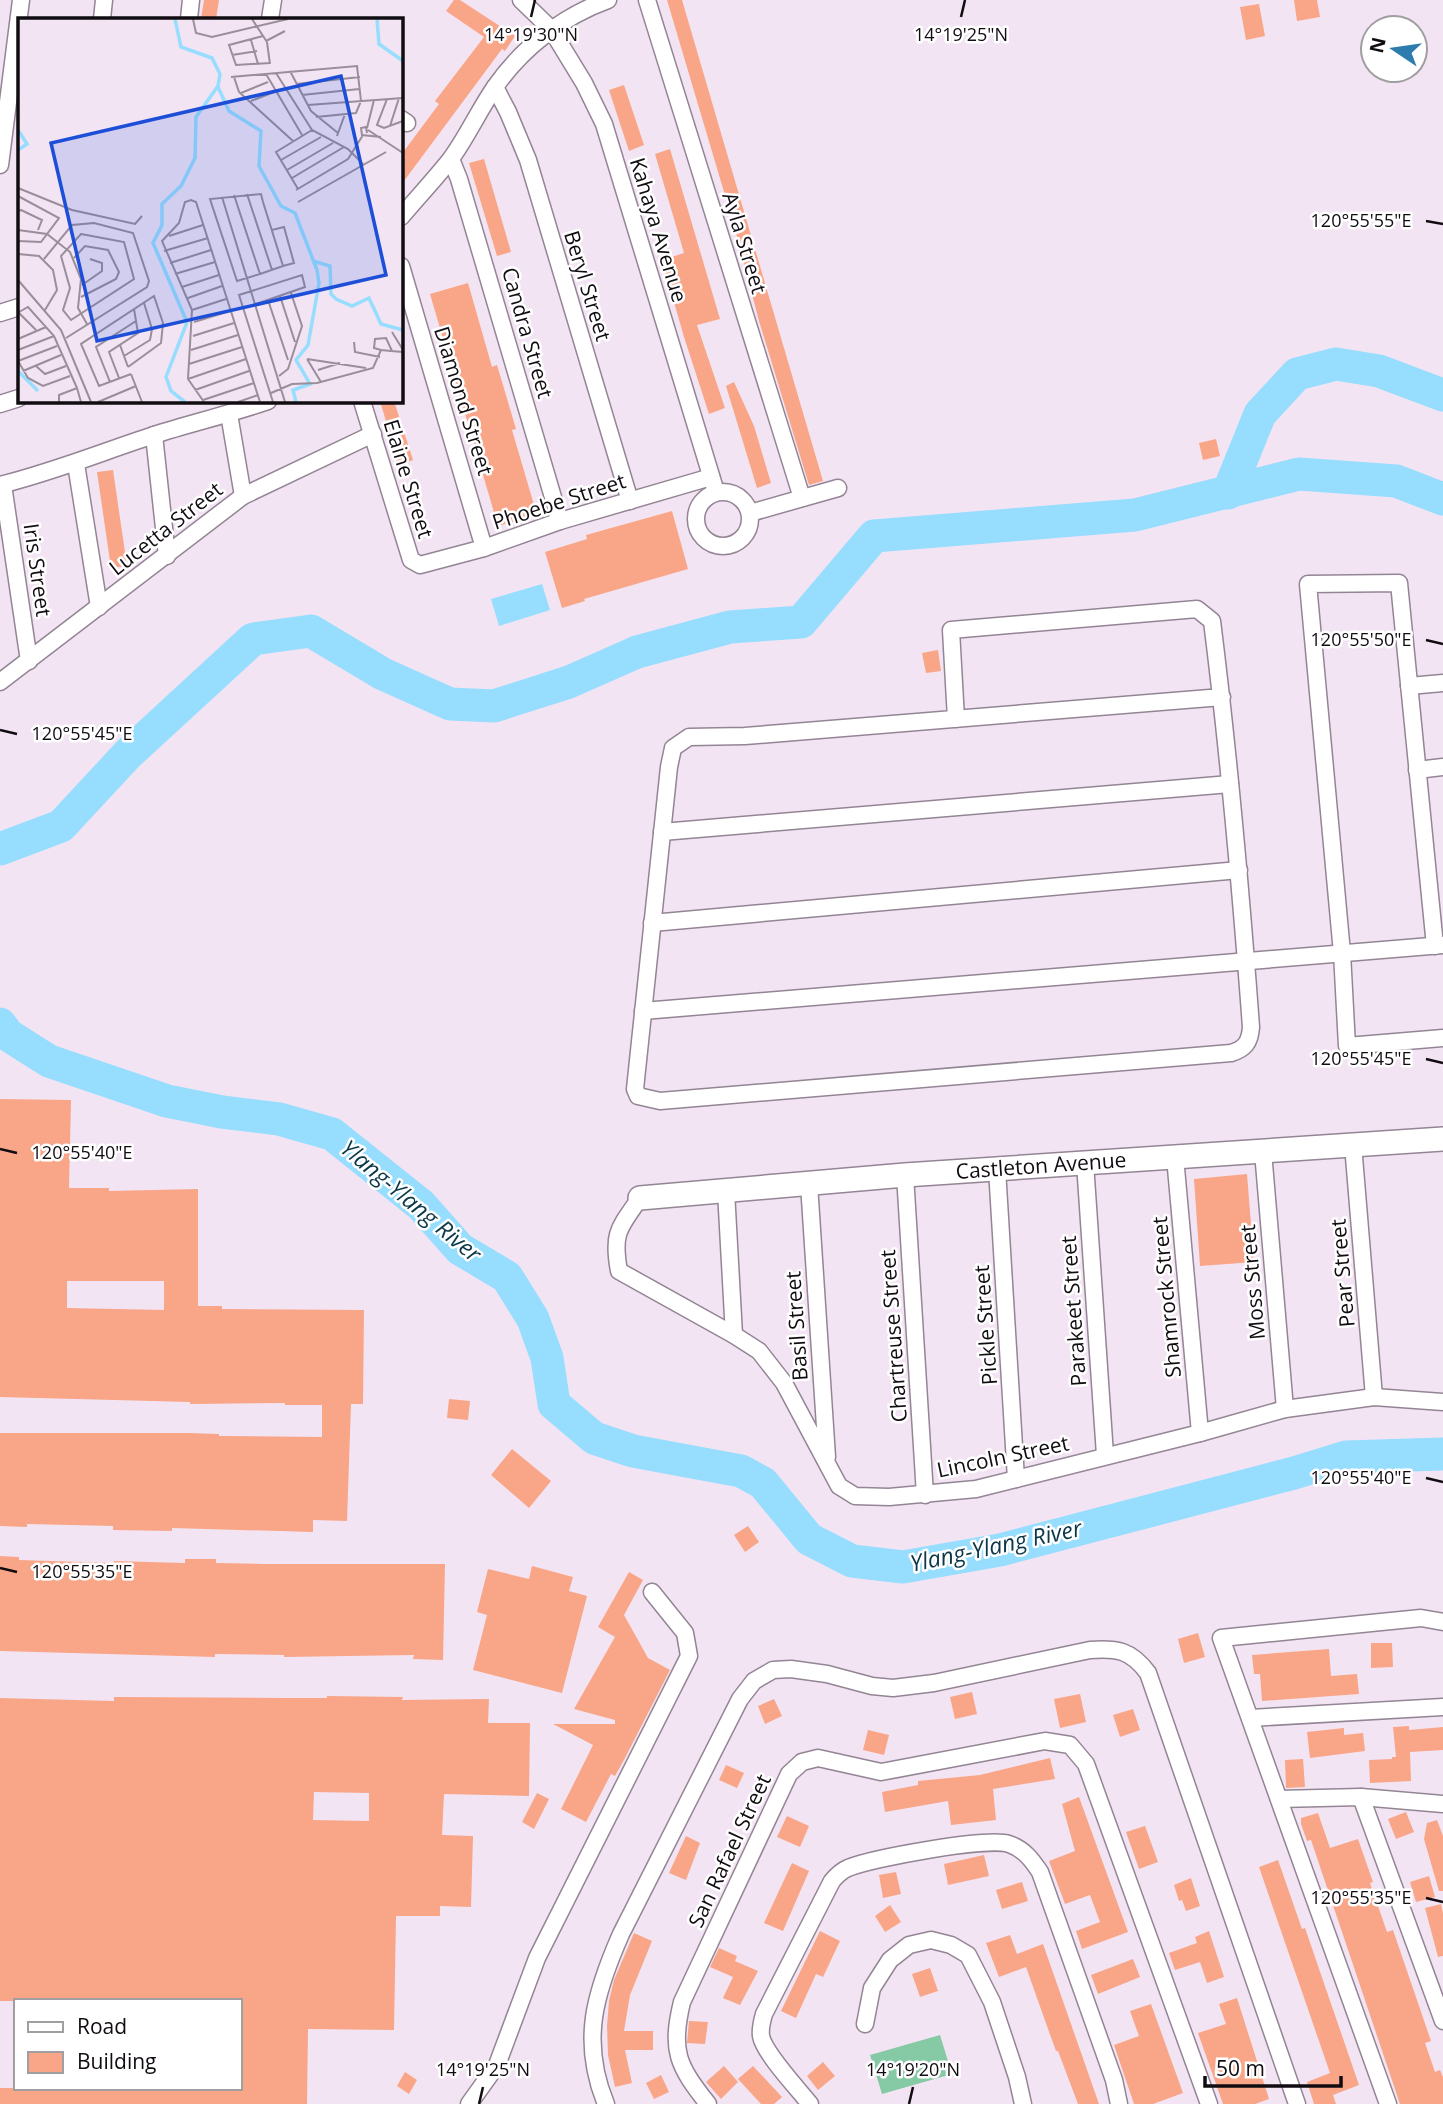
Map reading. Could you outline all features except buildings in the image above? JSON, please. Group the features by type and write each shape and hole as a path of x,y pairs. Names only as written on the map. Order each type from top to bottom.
{"street":[{"path":"19,18 21,0"},
{"path":"102,18 104,0"},
{"path":"189,18 191,0"},
{"path":"270,18 273,0"},
{"name":"Kahaya Avenue","path":"520,0 551,29 584,83 604,124 714,485"},
{"path":"402,216 451,159 512,64 551,29 588,7 608,0"},
{"name":"Ayla Street","path":"647,0 802,498"},
{"path":"0,165 18,24"},
{"name":"Beryl Street","path":"495,87 528,160 630,500"},
{"name":"Candra Street","path":"451,159 560,521"},
{"name":"Diamond Street","path":"402,269 484,548"},
{"path":"0,313 18,307"},
{"path":"0,404 18,398"},
{"path":"2,485 76,464 154,435 265,402"},
{"name":"Elaine Street","path":"362,402 411,559 420,565"},
{"path":"229,414 243,496"},
{"name":"Lucetta Street","path":"0,682 243,496 373,434"},
{"path":"154,435 167,556"},
{"path":"76,464 99,607"},
{"name":"Iris Street","path":"2,485 29,661"},
{"path":"714,485 733,493 747,505 750,513 748,529 737,542 729,545 713,544 700,533 696,517 702,502 714,485"},
{"name":"Phoebe Street","path":"420,565 484,548 630,500 714,485"},
{"path":"750,513 838,488"},
{"path":"643,1011 1342,953 1439,945 1435,860 1417,770 1399,583 1308,584 1342,953 1347,1046 1443,1038"},
{"path":"956,719 951,630 1197,610 1212,621 1222,697 1246,961 1250,1036 1241,1050 1231,1053 660,1101 638,1096 635,1088 673,748 689,737 745,736 956,719 1222,697"},
{"path":"1409,685 1443,683"},
{"path":"1417,770 1443,767"},
{"path":"662,832 1230,784"},
{"path":"652,923 1239,870"},
{"name":"Castleton Avenue","path":"640,1198 905,1175 1443,1139"},
{"name":"Pear Street","path":"1353,1145 1374,1397"},
{"name":"Moss Street","path":"1263,1152 1284,1409"},
{"name":"Shamrock Street","path":"1175,1157 1200,1433"},
{"name":"Parakeet Street","path":"1085,1163 1105,1455"},
{"name":"Pickle Street","path":"997,1169 1016,1479"},
{"name":"Chartreuse Street","path":"905,1175 925,1494"},
{"name":"Basil Street","path":"809,1184 828,1465"},
{"path":"726,1191 734,1335"},
{"name":"Lincoln Street","path":"640,1198 618,1230 616,1251 619,1271 734,1335 759,1352 784,1383 839,1486 855,1496 889,1497 976,1489 1200,1433 1284,1409 1374,1397 1443,1402"},
{"path":"469,2104 496,2065 537,1958 689,1656 685,1633 652,1592"},
{"path":"1388,2104 1221,1638 1421,1619 1443,1622"},
{"path":"606,2104 593,2054 592,2031 596,1998 605,1970 740,1699 754,1681 773,1670 792,1669 892,1688 1090,1650 1109,1649 1126,1652 1139,1660 1148,1673 1297,2104"},
{"path":"1250,1718 1443,1707"},
{"name":"San Rafael Street","path":"708,2104 686,2076 679,2057 676,2041 682,2002 789,1774 802,1762 818,1758 881,1772 1045,1741 1070,1745 1086,1764 1209,2104"},
{"path":"1279,1799 1361,1797 1443,1804"},
{"path":"1361,1797 1443,2021"},
{"path":"810,2104 766,2048 761,2036 761,2025 764,2014 832,1881 847,1868 862,1864 924,1851 996,1841 1018,1847 1031,1858 1040,1872 1114,2080 1119,2104"},
{"path":"865,2024 872,1988 890,1960 909,1945 931,1940 951,1945 968,1955 992,2002 1017,2077 1023,2104"}],"green space":[{"path":"940,2035 952,2074 882,2094 870,2055"}],"water":[{"path":"542,584 550,610 499,626 491,599"}],"waterway":[{"path":"1228,493 1260,414 1297,374 1336,364 1379,371 1443,395"},
{"path":"0,849 61,826 127,755 253,639 311,631 383,674 450,704 494,706 569,682 637,652 730,627 801,622 874,536 1135,515 1299,474 1396,481 1443,499"},
{"name":"Ylang-Ylang River","path":"0,1024 8,1035 49,1061 167,1101 222,1112 279,1119 332,1134 421,1205 460,1249 507,1277 533,1319 547,1358 554,1404 594,1438 633,1451 741,1471 763,1483 809,1539 852,1561 903,1567 1000,1550 1346,1457 1443,1454"}]}
